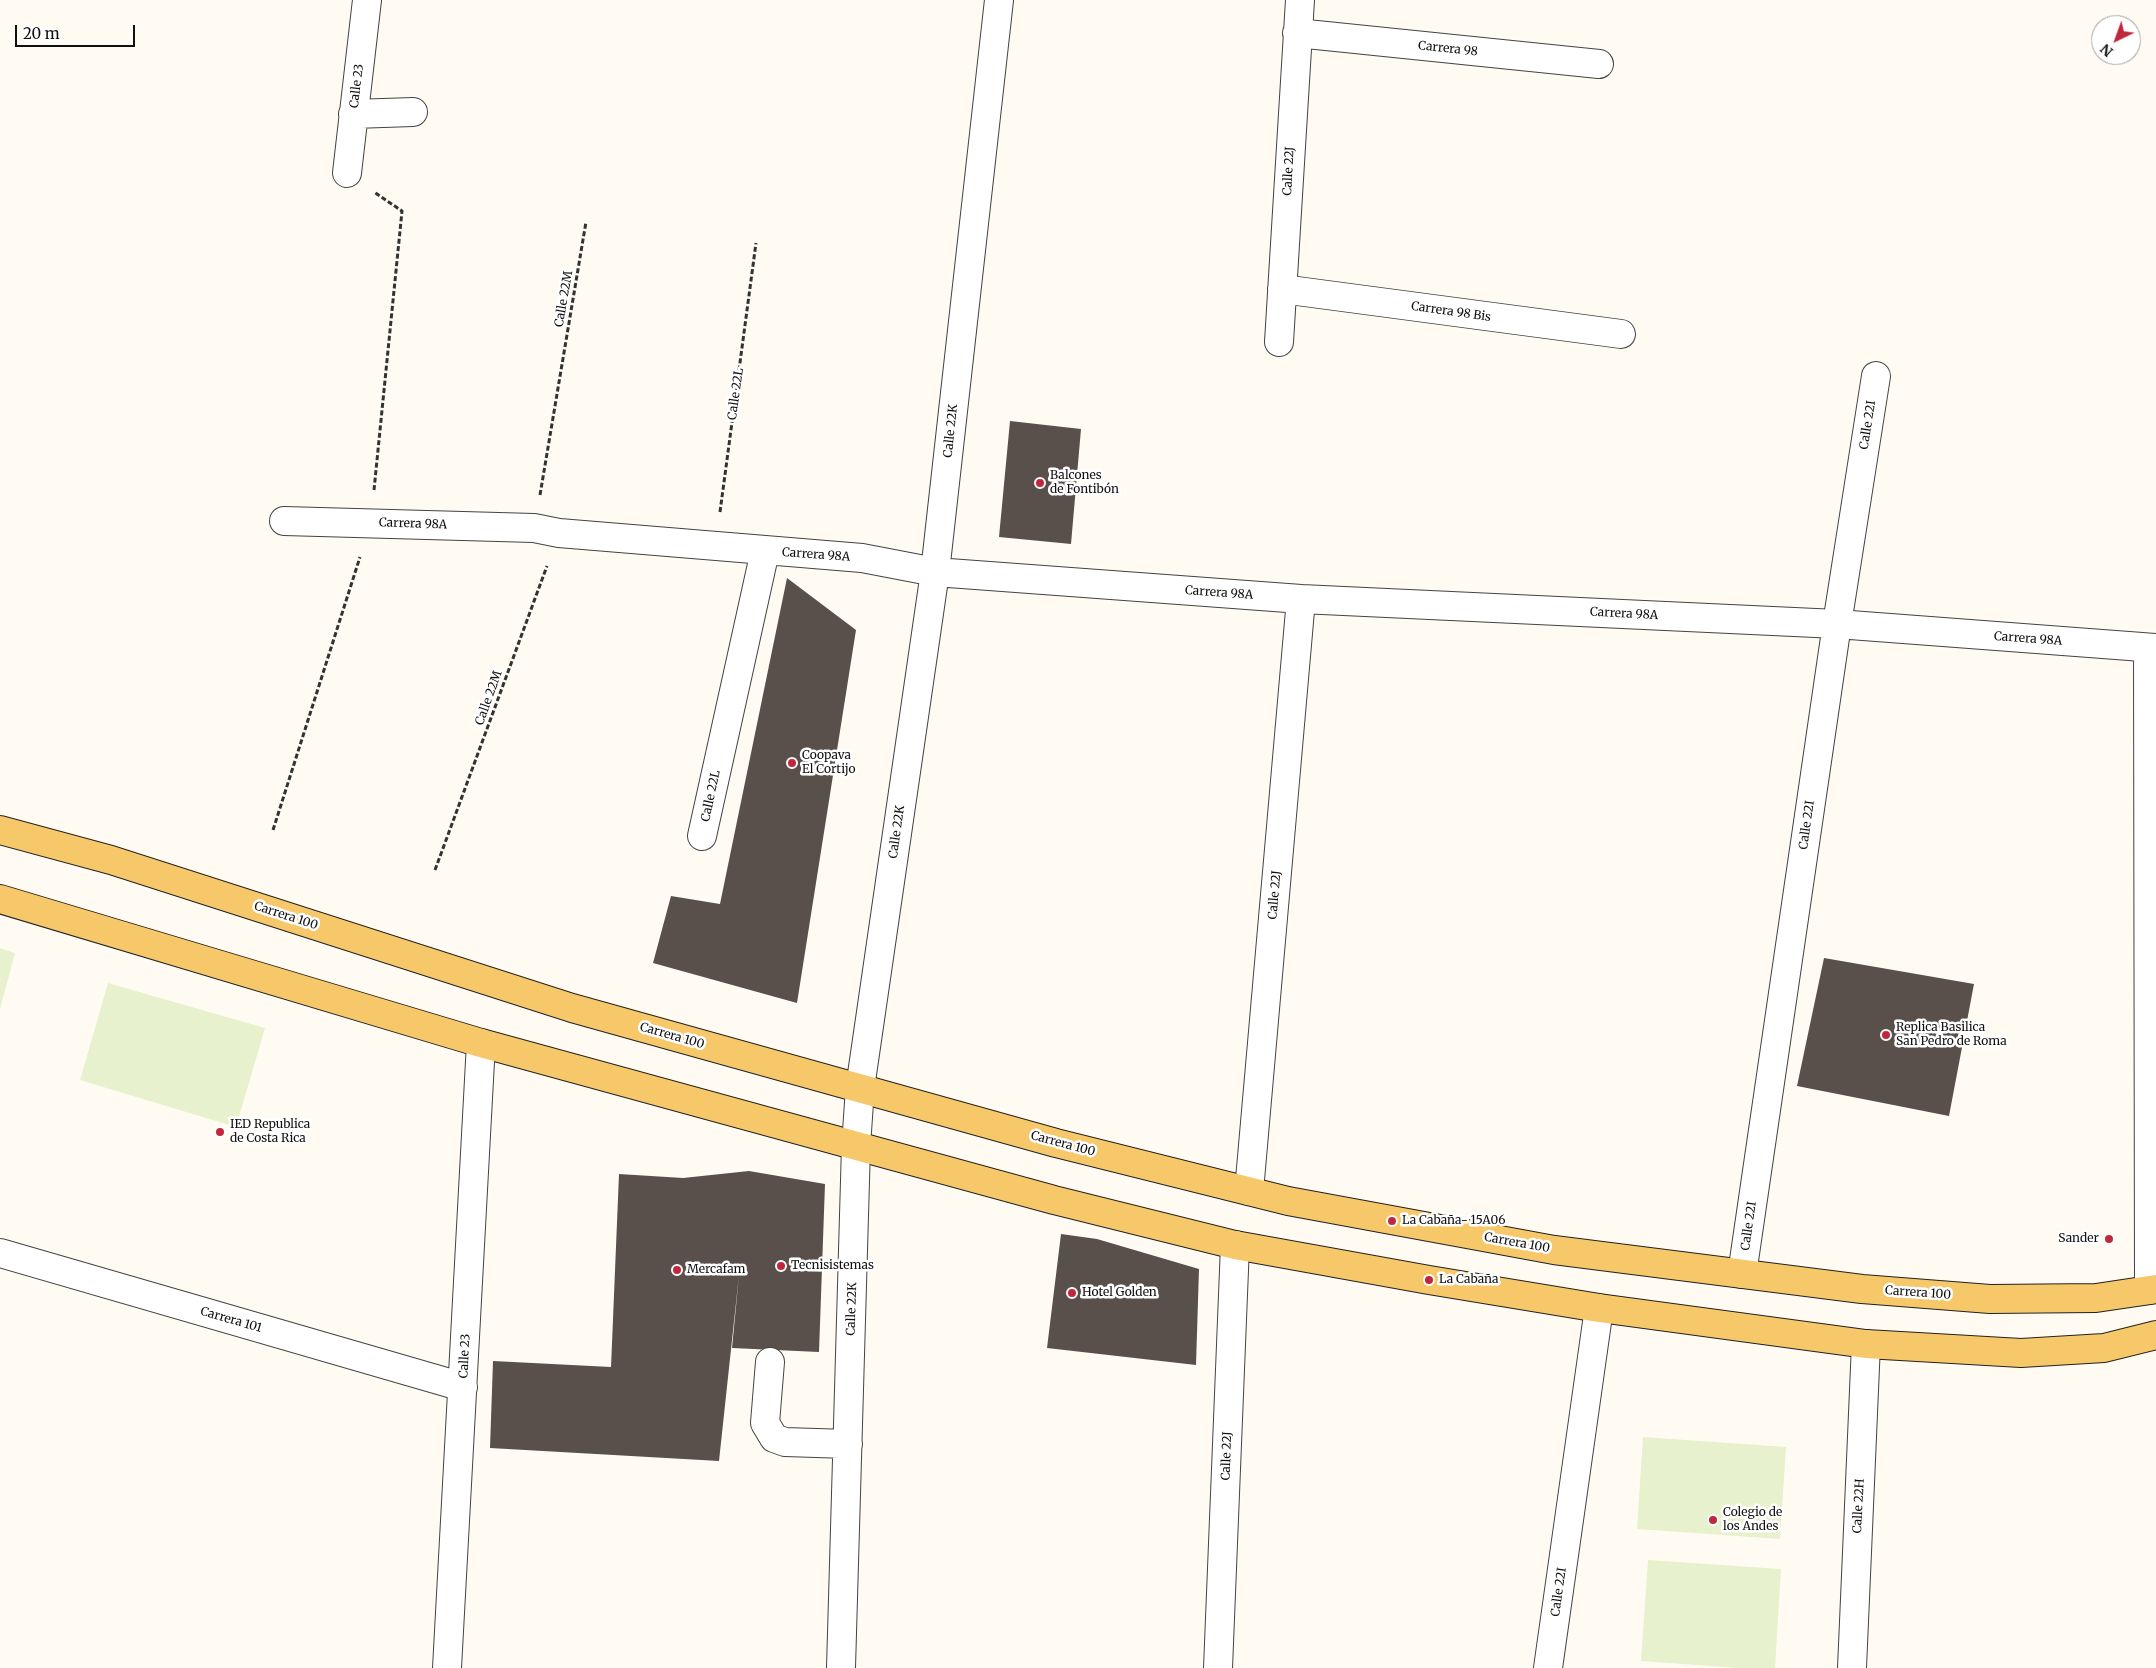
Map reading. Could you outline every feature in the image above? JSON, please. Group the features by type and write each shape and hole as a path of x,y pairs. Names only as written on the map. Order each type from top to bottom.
{"main road":[{"name":"Carrera 100","path":"0,830 111,860 572,1008 1056,1143 1249,1191 1392,1221 1554,1250 1862,1289 1990,1299 2096,1298 2152,1289"},
{"path":"0,899 481,1044 1054,1200 1235,1245 1599,1308 1866,1344 2021,1353 2104,1348 2156,1335"}],"street":[{"name":"Calle 23","path":"347,173 367,0"},
{"name":"Calle 22K","path":"841,1668 856,1146 860,1088 935,572 1000,0"},
{"name":"Calle 22J","path":"1279,342 1300,0"},
{"name":"Carrera 98","path":"1297,34 1600,64"},
{"path":"353,114 413,112"},
{"name":"Carrera 98 Bis","path":"1282,289 1621,334"},
{"name":"Calle 22I","path":"1742,1274 1836,624 1876,376"},
{"name":"Carrera 98A","path":"284,520 547,530 765,551 862,558 935,572 1301,599 1836,624 2152,648"},
{"name":"Calle 22L","path":"702,836 765,551"},
{"name":"Calle 22J","path":"1249,1191 1301,599"},
{"path":"2152,648 2152,1289"},
{"name":"Calle 23","path":"447,1668 481,1044"},
{"name":"Calle 22J","path":"1218,1668 1235,1245"},
{"name":"Carrera 101","path":"0,1254 463,1387"},
{"name":"Calle 22I","path":"1548,1668 1599,1308"},
{"name":"Calle 22H","path":"1852,1668 1866,1344"},
{"path":"770,1362 765,1423 774,1438 785,1442 848,1444"}],"path":[{"name":"Calle 22M","path":"435,870 547,530 586,222"},
{"name":"Calle 22L","path":"715,546 756,243"}],"green space":[{"path":"0,948 15,953 0,1009"},
{"path":"108,983 265,1028 236,1127 80,1080"},
{"path":"1643,1437 1786,1447 1780,1539 1637,1529"},
{"path":"1648,1560 1781,1569 1775,1668 1737,1668 1641,1661"}],"building":[{"name":"Balcones de Fontibón","path":"1010,421 1081,429 1071,544 999,537"},
{"name":"Coopava El Cortijo","path":"787,578 856,630 797,1003 653,963 671,896 720,904"},
{"name":"Replica Basilica San Pedro de Roma","path":"1824,958 1974,984 1949,1116 1797,1086"},
{"name":"Mercafam","path":"749,1171 825,1184 819,1352 732,1348 739,1275 719,1461 490,1448 493,1361 611,1367 619,1174 683,1178"},
{"path":"1061,1234 1097,1239 1199,1269 1196,1365 1047,1348"}],"place":[{"name":"Balcones de Fontibón","path":"1040,483"},
{"name":"Coopava El Cortijo","path":"792,763"},
{"name":"Replica Basilica San Pedro de Roma","path":"1886,1035"},
{"name":"IED Republica de Costa Rica","path":"220,1132"},
{"name":"La Cabaña- 15A06","path":"1392,1221"},
{"name":"Sander","path":"2109,1239"},
{"name":"Tecnisistemas","path":"781,1266"},
{"name":"Mercafam","path":"677,1270"},
{"name":"La Cabaña","path":"1429,1280"},
{"name":"Hotel Golden","path":"1072,1293"},
{"name":"Colegio de los Andes","path":"1713,1520"}]}
